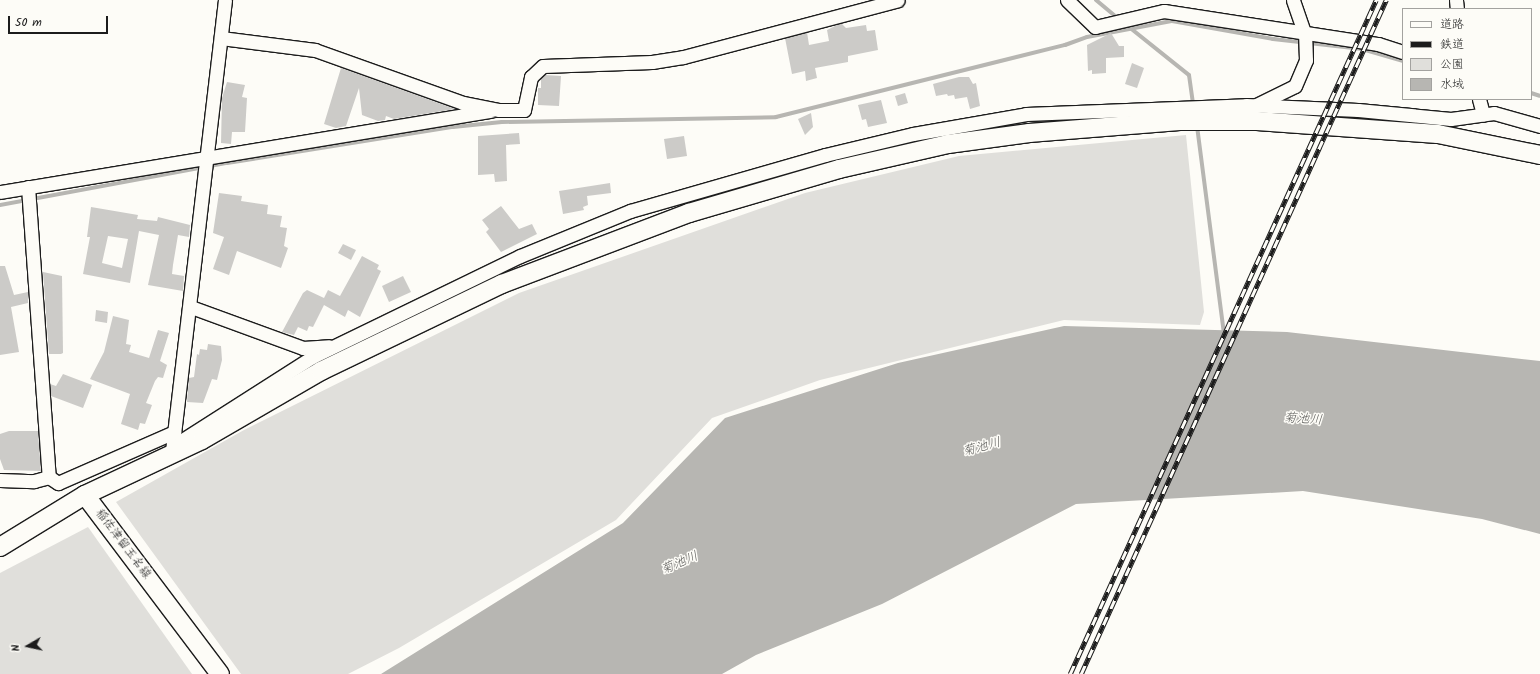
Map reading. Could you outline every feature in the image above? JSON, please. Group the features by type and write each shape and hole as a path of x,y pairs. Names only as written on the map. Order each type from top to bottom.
{"street":[{"path":"173,450 174,432 191,307 225,0"},
{"path":"0,192 28,189 499,110 524,110 531,77 543,66 652,62 683,57 898,0"},
{"path":"1067,0 1095,27 1164,11 1305,35 1378,44 1402,52"},
{"path":"1254,105 1295,86 1306,60 1305,35 1293,0"},
{"path":"221,38 315,50 463,103 499,110"},
{"path":"1479,100 1483,114"},
{"path":"0,547 85,495 173,450 272,381 337,345 520,256 630,211 825,155 913,134 1026,114 1138,107 1254,105 1358,110 1451,119 1494,113 1540,126"},
{"path":"173,450 202,440 360,351 502,284 689,213 839,169 948,144 1107,125 1257,121 1438,134 1540,155"},
{"path":"28,189 49,477"},
{"path":"191,307 303,348 337,345"},
{"path":"0,480 34,481 49,477 58,482 174,432"},
{"name":"稲佐津留玉名線","path":"85,495 220,674"}],"green space":[{"path":"1186,135 1204,312 1200,325 1064,320 820,380 712,418 616,520 399,648 348,674 241,674 116,502 244,430 519,293 805,193 959,156"},
{"path":"88,527 192,674 0,674 0,573"}],"water":[{"name":"菊池川","path":"1064,326 1287,332 1540,361 1540,534 1482,519 1303,491 1076,504 882,604 756,655 722,674 381,674 623,523 725,418 898,363"}],"building":[{"path":"841,23 846,28 866,25 867,31 875,30 878,50 848,56 848,62 815,68 817,78 806,81 805,71 792,74 785,38 807,32 809,45 829,41 827,30"},
{"path":"1111,33 1119,46 1124,46 1124,57 1106,58 1106,73 1092,74 1092,70 1088,71 1087,45"},
{"path":"1132,63 1144,68 1137,88 1125,84"},
{"path":"341,68 455,109 394,119 386,116 385,120 378,121 362,115 359,88 346,126 336,128 324,124"},
{"path":"545,75 561,76 559,106 538,105 538,88 541,88 541,78"},
{"path":"959,77 969,77 973,84 976,83 980,106 970,109 967,97 955,99 954,95 948,96 947,94 936,96 933,84"},
{"path":"227,82 245,85 242,97 247,98 245,132 232,132 231,144 221,143 222,98"},
{"path":"905,93 908,103 898,106 895,96"},
{"path":"881,100 887,123 868,127 866,119 862,120 858,105"},
{"path":"811,113 813,127 805,135 798,119"},
{"path":"519,133 520,144 506,145 507,181 495,182 494,174 478,175 478,136"},
{"path":"684,136 687,156 667,159 664,139"},
{"path":"610,183 611,193 587,196 588,205 583,207 584,210 563,214 559,191"},
{"path":"219,193 242,196 241,201 268,205 267,214 282,216 280,227 287,228 284,246 288,248 281,268 237,251 229,275 213,269 224,237 213,233"},
{"path":"501,206 519,229 532,224 537,234 501,252 486,232 489,229 482,220"},
{"path":"91,207 138,215 137,219 157,221 158,217 190,225 189,237 178,235 172,274 184,276 183,291 148,285 159,235 139,231 130,283 83,274 90,237 87,237","holes":["108,236 128,239 122,268 102,263"]},
{"path":"343,244 356,250 351,260 338,253"},
{"path":"362,256 379,265 377,269 381,271 360,317 348,310 345,317 324,305 313,327 309,326 307,331 298,327 294,335 282,332 303,293 307,290 324,298 328,290 340,296"},
{"path":"0,266 5,266 14,295 28,292 28,303 11,307 19,352 0,355"},
{"path":"43,272 62,276 63,353 61,354 49,354"},
{"path":"403,276 411,292 389,302 382,286"},
{"path":"96,310 108,312 107,323 95,321"},
{"path":"113,316 129,320 126,344 131,345 129,352 149,358 158,330 169,333 160,361 167,365 163,378 158,377 155,381 146,403 152,405 145,424 140,423 138,430 121,424 130,394 90,379 104,352"},
{"path":"208,344 221,346 222,360 217,380 212,379 203,403 187,402 189,378 194,377 197,354 199,355 200,349 207,350"},
{"path":"63,374 92,385 83,408 51,396 50,384 56,386"},
{"path":"9,431 38,431 41,471 4,470 0,459 0,434"}],"waterway":[{"path":"1096,0 1119,19"},
{"path":"0,205 227,163 453,127 502,122 776,117 1065,45 1087,37 1172,21 1273,39 1362,49 1402,61"},
{"path":"1124,23 1189,75 1193,105"},
{"path":"1532,93 1540,96"},
{"path":"1197,126 1224,335"}],"railway":[{"path":"1070,674 1376,0"},
{"path":"1081,674 1386,0"}]}
